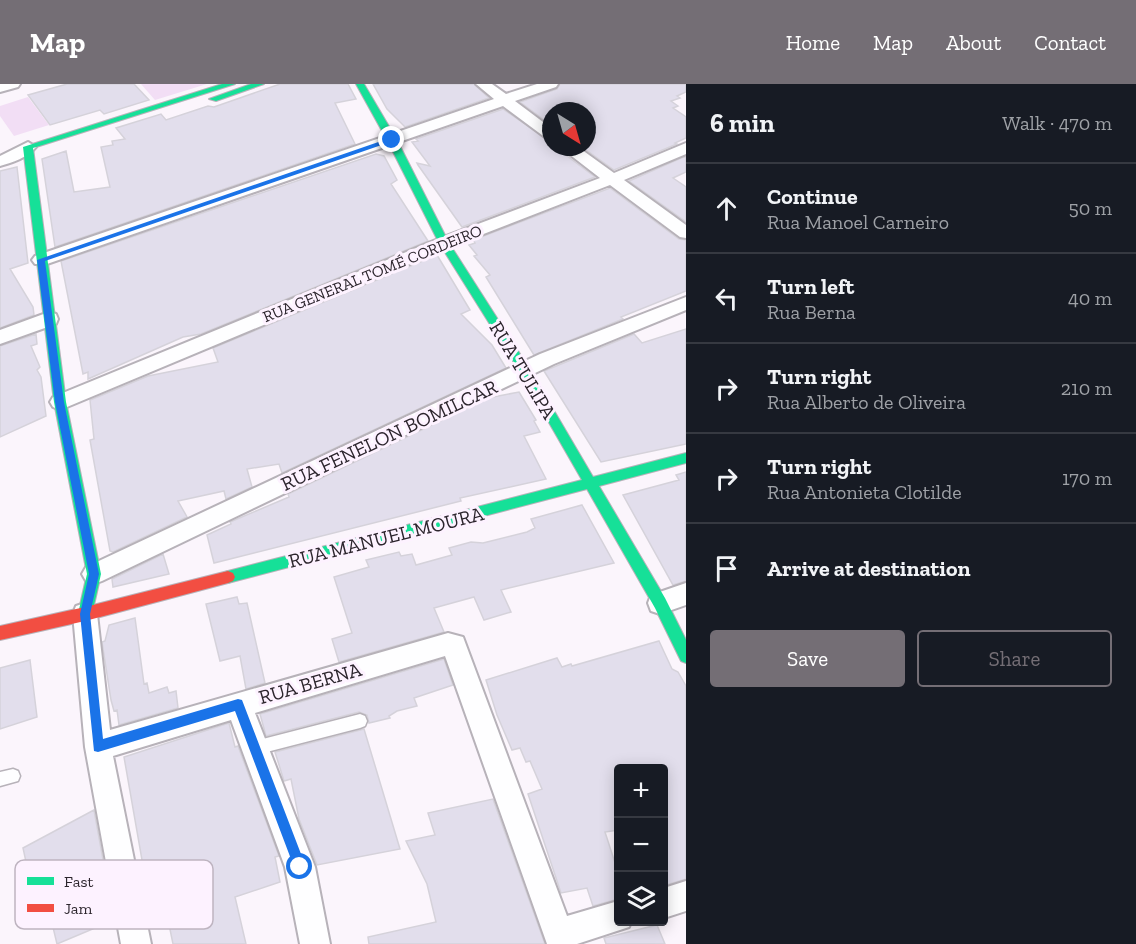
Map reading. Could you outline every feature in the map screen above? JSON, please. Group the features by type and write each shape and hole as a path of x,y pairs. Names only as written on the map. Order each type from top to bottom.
{"street":[{"path":"0,88 13,84"},
{"path":"29,152 231,84"},
{"path":"6,159 260,84"},
{"name":"RUA TULIPA","path":"360,84 392,140 444,243 525,371 660,603 686,656"},
{"path":"483,84 542,128"},
{"path":"41,260 551,84"},
{"name":"RUA GENERAL TOMÉ CORDEIRO","path":"60,402 444,243 612,179 686,148"},
{"path":"29,152 60,402 94,574 85,614 98,747 120,860"},
{"path":"580,156 686,233"},
{"name":"RUA FENELON BOMILCAR","path":"94,574 547,359 686,303"},
{"path":"0,337 49,319"},
{"name":"RUA MANUEL MOURA","path":"0,633 85,614 686,458"},
{"path":"660,603 686,594"},
{"name":"RUA BERNA","path":"98,747 238,704 448,644 454,645 560,939"},
{"path":"238,704 300,867 315,944"},
{"path":"668,902 686,897"},
{"path":"560,939 614,918"},
{"path":"133,929 136,944"}],"lane":[{"path":"255,748 360,721"}],"shaded area":[{"path":"141,84 207,84 155,100"},
{"path":"28,97 49,125 14,136 0,116 0,106"}],"building":[{"path":"67,84 134,84 149,100 104,114 100,110 50,125 28,95"},
{"path":"280,84 348,84 356,99 335,103 355,144 55,247 42,159 66,151 74,192 110,187 101,147 113,145 112,141 125,139 116,128 161,114 166,120 208,106 214,107"},
{"path":"373,84 474,84 489,98 405,127 387,109"},
{"path":"560,84 686,84 686,92 677,96 680,98 671,101 678,106 673,108 686,117 686,138 675,143 677,144 614,170 595,156 596,102 542,102 542,118 520,102 557,89"},
{"path":"503,109 542,136 542,156 567,156 595,177 462,227 418,165 417,163 430,166 412,142 418,141 416,139"},
{"path":"376,154 384,156 397,180 391,184 428,241 201,334 183,337 88,379 88,372 83,374 61,261"},
{"path":"686,156 686,172 673,178 686,187 686,222 629,181"},
{"path":"17,167 28,263 10,269 33,307 34,315 0,328 0,171"},
{"path":"610,188 679,239 686,240 686,291 534,355 486,277 490,275 474,256 477,255 469,245 475,243 473,240"},
{"path":"437,255 470,310 461,314 492,345 506,368 282,473 279,464 247,469 252,487 226,499 224,491 178,501 187,517 113,552 110,551 90,440 94,439 90,400 148,376 218,362 213,348"},
{"path":"686,329 686,444 601,462 544,371 634,334 642,343"},
{"path":"36,334 37,344 31,346 40,367 37,370 41,377 46,416 0,437 0,346"},
{"path":"519,392 536,420 534,421 540,432 524,436 546,479 460,498 461,501 214,563 207,535 231,524 230,522 289,497 288,494 488,398"},
{"path":"686,472 686,581 673,585 623,495 679,480 676,475"},
{"path":"582,505 614,563 501,590 511,612 484,620 474,597 434,608 444,632 339,662 332,639 352,633 334,577 369,567 366,560 399,552 401,556 412,554 416,565 452,555 449,548 471,542 483,543 527,532 535,528 531,519"},
{"path":"163,554 169,574 113,587 112,579"},
{"path":"237,597 239,604 247,603 265,683 246,689 240,656 220,661 206,604"},
{"path":"135,618 144,684 147,683 149,693 167,687 169,693 176,691 178,708 119,725 117,710 114,711 111,700 102,642 105,641 109,625"},
{"path":"659,641 672,669 678,672 686,686 686,879 668,884 668,764 614,764 614,831 605,832 614,860 614,900 593,906 587,888 561,893 528,794 542,789 530,761 526,762 520,748 512,750 497,715 486,680 557,658 562,667 571,664 572,666"},
{"path":"444,659 453,685 414,698 417,706 397,711 389,716 390,718 369,723 367,715 359,712 266,736 260,714"},
{"path":"30,660 37,717 0,729 0,668"},
{"path":"229,723 235,747 238,746 279,856 275,857 280,882 235,897 246,944 173,944 170,929 213,929 213,860 142,860 124,757"},
{"path":"364,729 400,849 317,865 299,819 291,779 284,781 275,752"},
{"path":"493,799 545,944 369,944 368,937 436,922 427,884 406,841 435,835 428,813"},
{"path":"94,810 103,860 26,860 23,848"},
{"path":"657,926 665,944 606,944 604,938"},
{"path":"53,929 93,929 57,944"}],"traffic: fast":[{"path":"85,614 94,574 60,402 28,147 231,84"},
{"path":"213,99 260,84"},
{"path":"360,84 392,140 444,243 525,371 660,603 686,656"},
{"path":"228,577 686,458"}],"traffic: jam":[{"path":"0,633 85,614 228,577"}],"route":[{"path":"300,867 238,704 98,747 85,614 94,574 60,402 41,260 392,140"}]}
